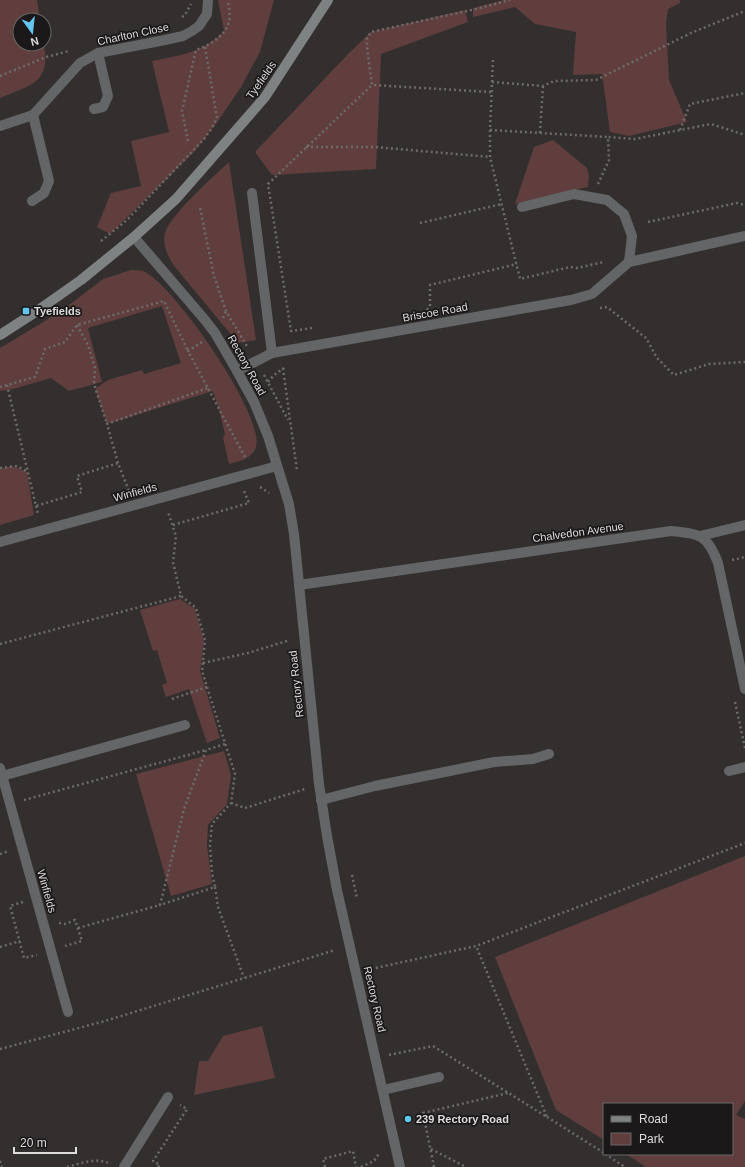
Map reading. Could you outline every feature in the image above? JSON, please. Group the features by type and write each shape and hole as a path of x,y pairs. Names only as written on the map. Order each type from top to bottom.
{"street":[{"name":"Charlton Close","path":"33,116 80,63 98,53 182,36 199,26 207,14 208,0"},
{"name":"Tyefields","path":"0,335 81,280 134,237 176,199 265,97 328,0"},
{"path":"94,109 103,107 108,96 98,53"},
{"path":"0,126 33,116 49,181 44,194 32,201"},
{"path":"252,193 272,353"},
{"path":"522,207 574,194 607,200 624,214 632,236 629,262"},
{"name":"Briscoe Road","path":"237,371 272,353 571,300 592,294 629,262 745,236"},
{"name":"Rectory Road","path":"134,237 215,333 254,402 268,436 289,504 321,800 337,890 400,1167"},
{"name":"Winfields","path":"0,542 277,466"},
{"path":"700,536 745,525"},
{"name":"Chalvedon Avenue","path":"298,585 670,531 693,533 700,536"},
{"path":"700,536 707,541 713,550 718,564 740,647 745,689"},
{"name":"Winfields","path":"68,1012 1,772 185,725"},
{"path":"321,800 375,786 494,762 533,759 548,754"},
{"path":"729,770 745,767"},
{"path":"383,1090 440,1077"},
{"path":"124,1167 168,1098"}],"path":[{"path":"188,141 182,111 196,50 205,47 216,39 228,25 230,14 228,0"},
{"path":"372,85 367,47 367,38 371,32 476,10 510,0"},
{"path":"492,82 543,86 554,81 596,80 691,33 745,11"},
{"path":"98,244 127,220 204,139 212,128 217,118 205,47"},
{"path":"0,76 46,58 75,49"},
{"path":"493,60 490,157 520,279 570,267 577,268 605,261"},
{"path":"314,328 291,331 268,184 372,85 492,92"},
{"path":"540,133 543,86"},
{"path":"680,130 690,104 745,93"},
{"path":"490,130 635,139 711,124 745,135"},
{"path":"598,184 609,160 608,137"},
{"path":"306,147 375,147 490,157"},
{"path":"648,222 737,203 745,205"},
{"path":"420,223 502,204"},
{"path":"200,208 214,276 226,311 256,361 290,423"},
{"path":"426,311 430,306 430,285 517,264"},
{"path":"0,386 35,377 45,349 65,342 77,325 164,301 188,351 246,459 246,464"},
{"path":"600,308 607,307 646,338 657,358 674,375 709,364 745,362"},
{"path":"188,351 215,333 226,311"},
{"path":"77,325 88,345 95,368 94,384 118,463 130,492"},
{"path":"268,382 283,368 291,367"},
{"path":"283,368 298,477"},
{"path":"7,385 36,506 82,492 77,476 118,463"},
{"path":"107,424 208,388"},
{"path":"0,468 16,466 27,472"},
{"path":"258,487 271,495"},
{"path":"173,525 249,503 244,488"},
{"path":"168,511 176,536 173,562 181,596 196,608 205,640 202,671 235,774 231,803 212,824 210,845 212,873 218,907 244,978"},
{"path":"734,560 745,557"},
{"path":"0,644 181,596"},
{"path":"289,632 291,646"},
{"path":"203,664 290,640"},
{"path":"172,698 207,687"},
{"path":"735,702 745,748"},
{"path":"19,801 226,744"},
{"path":"160,905 184,809 206,750"},
{"path":"231,803 245,808 308,789"},
{"path":"371,969 476,946 745,843"},
{"path":"7,845 11,858"},
{"path":"0,854 9,851"},
{"path":"351,872 357,902"},
{"path":"78,928 160,905 215,887"},
{"path":"22,895 24,902 10,906 24,958 82,941 76,920 65,924 56,921"},
{"path":"0,947 20,941"},
{"path":"476,946 547,1117"},
{"path":"0,1049 105,1021 340,948"},
{"path":"370,961 373,976"},
{"path":"388,1048 389,1055 433,1046 603,1153"},
{"path":"434,1167 423,1113 508,1093"},
{"path":"431,1149 466,1167"},
{"path":"324,1167 323,1159 353,1151 356,1167"},
{"path":"607,1155 625,1167"},
{"path":"0,1161 2,1167"}],"green space":[{"path":"0,0 37,0 39,12 12,12 12,52 45,52 44,67 41,75 36,81 21,90 0,98"},
{"path":"218,0 274,0 260,52 241,87 195,151 110,234 97,227 111,193 141,186 131,141 169,132 152,61 182,55 199,49 208,44 224,31"},
{"path":"504,0 680,0 680,3 668,9 666,24 669,80 687,122 629,136 610,132 602,74 573,75 576,32 535,24 515,7 473,17 473,8"},
{"path":"465,10 468,22 381,54 376,169 272,175 255,152 349,53 371,32"},
{"path":"553,140 587,168 589,176 588,187 515,204 534,147"},
{"path":"229,162 256,340 238,343 175,267 168,255 164,242 165,233 169,225 183,206"},
{"path":"131,270 143,271 157,280 194,324 214,352 247,408 255,431 256,447 249,457 229,464 223,438 225,434 213,391 107,424 95,389 108,380 142,370 144,374 181,363 162,306 88,328 102,382 69,391 51,378 13,389 0,391 0,348 69,305 103,279"},
{"path":"12,466 27,472 34,515 0,525 0,469"},
{"path":"180,599 195,609 204,640 200,671 220,738 207,743 189,689 166,697 162,685 167,683 157,650 153,651 140,610"},
{"path":"224,751 231,775 227,804 208,825 207,845 212,884 171,896 136,774"},
{"path":"745,856 745,1101 736,1115 745,1119 745,1167 646,1167 628,1155 733,1155 733,1103 603,1103 603,1139 556,1110 495,957"},
{"path":"262,1026 275,1078 194,1095 199,1061 208,1061 223,1036"}],"place":[{"name":"Tyefields","path":"26,311"},
{"name":"239 Rectory Road","path":"408,1119"}]}
